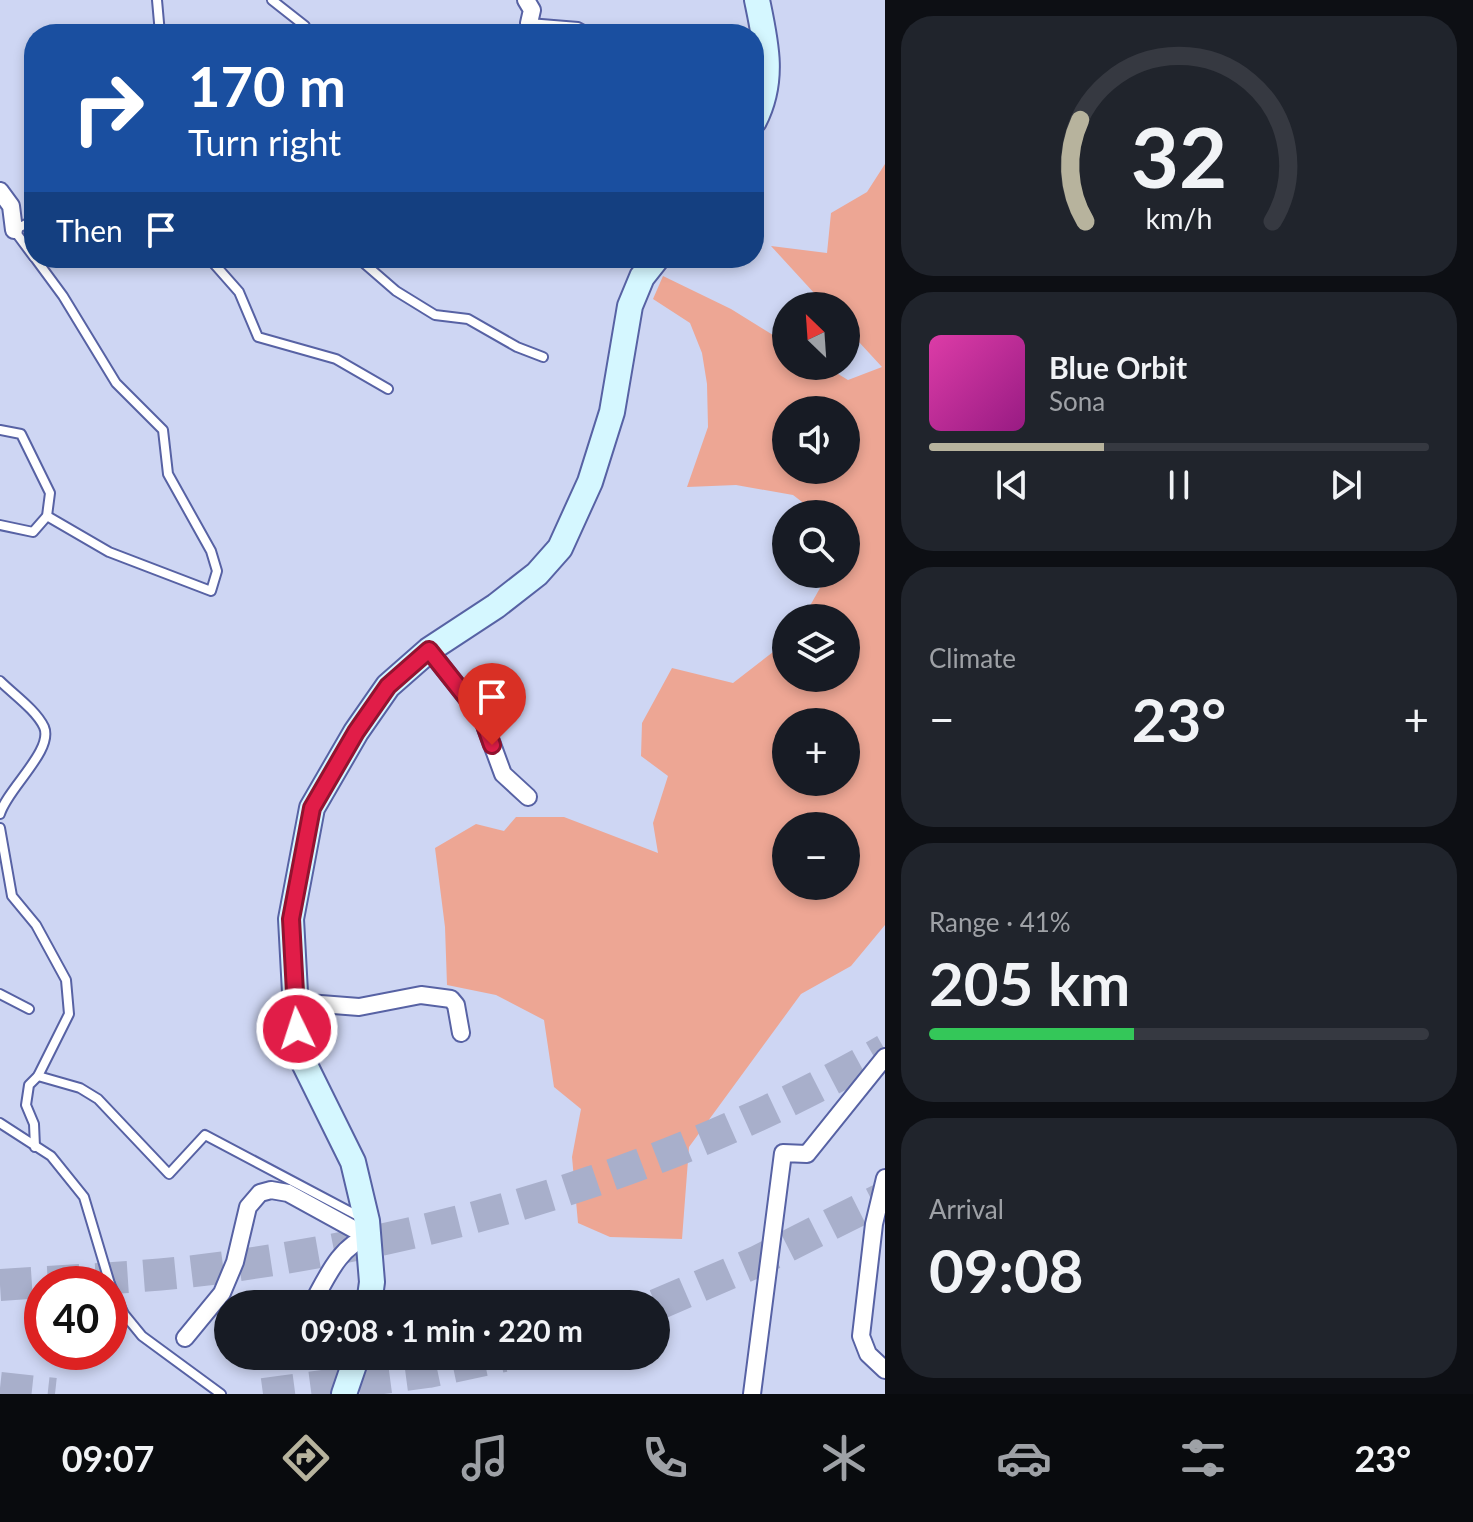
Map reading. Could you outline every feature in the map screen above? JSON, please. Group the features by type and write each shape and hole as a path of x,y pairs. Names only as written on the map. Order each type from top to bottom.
{"street":[{"path":"526,0 532,10 529,24"},
{"path":"757,0 761,24"},
{"path":"764,38 768,60 764,89"},
{"path":"0,191 11,206 14,230"},
{"path":"371,1290 368,1229 353,1162 302,1059 295,1002 291,919 312,808 356,732 388,686 429,650 496,606 537,574 560,548 590,482 612,412 630,306 649,268"},
{"path":"429,650 482,717 503,774 528,797"},
{"path":"295,1002 359,1007 421,995 451,999 456,1005 461,1033"},
{"path":"752,1394 783,1153 807,1154 885,1057"},
{"path":"885,1178 874,1224 861,1336 868,1354 885,1370"},
{"path":"185,1338 222,1293 235,1262 248,1207 260,1193 271,1190 288,1193 368,1229"},
{"path":"320,1290 331,1270 368,1229"},
{"path":"344,1394 352,1370"}],"lane":[{"path":"157,0 159,24"},
{"path":"272,0 302,24"},
{"path":"24,225 14,230 24,244"},
{"path":"42,268 116,383 163,430 168,474 211,551 217,571 211,591 109,552 47,516"},
{"path":"218,268 239,292 258,337 336,359 388,389"},
{"path":"370,268 396,291 435,315 468,319 517,347 543,357"},
{"path":"0,430 21,434 50,493 47,516 33,532 0,525"},
{"path":"0,681 38,719 46,738 43,748 4,799 0,814"},
{"path":"0,828 12,896 36,925 66,980 69,1014 38,1076 29,1085 26,1105 34,1124 35,1147"},
{"path":"0,994 29,1009"},
{"path":"38,1076 80,1088 98,1099 169,1174 205,1135 368,1229"},
{"path":"0,1123 51,1156 84,1197 105,1266"},
{"path":"128,1319 142,1336 221,1394"}],"shaded area":[{"path":"885,164 885,925 851,966 801,994 689,1147 682,1239 610,1237 578,1223 572,1157 581,1109 554,1087 544,1020 496,995 447,985 445,927 435,848 476,824 504,831 516,817 564,817 658,853 653,823 668,776 641,756 642,723 672,668 733,683 772,653 772,692 860,692 860,604 811,604 820,588 860,588 860,500 800,500 793,495 736,485 687,487 708,427 707,384 702,353 690,323 653,299 663,276 731,309 772,334 772,380 860,380 860,375 882,367 860,343 860,292 813,292 771,246 827,253 831,213 867,192"}],"tunnel":[{"path":"0,1285 211,1269 299,1256 474,1217 643,1163 725,1130 885,1050"},
{"path":"670,1299 756,1262 885,1197"},
{"path":"263,1394 438,1370"},
{"path":"0,1388 55,1394"}],"route":[{"path":"297,1029 291,919 301,861 312,808 356,732 388,686 429,650 482,717 492,745"}]}
